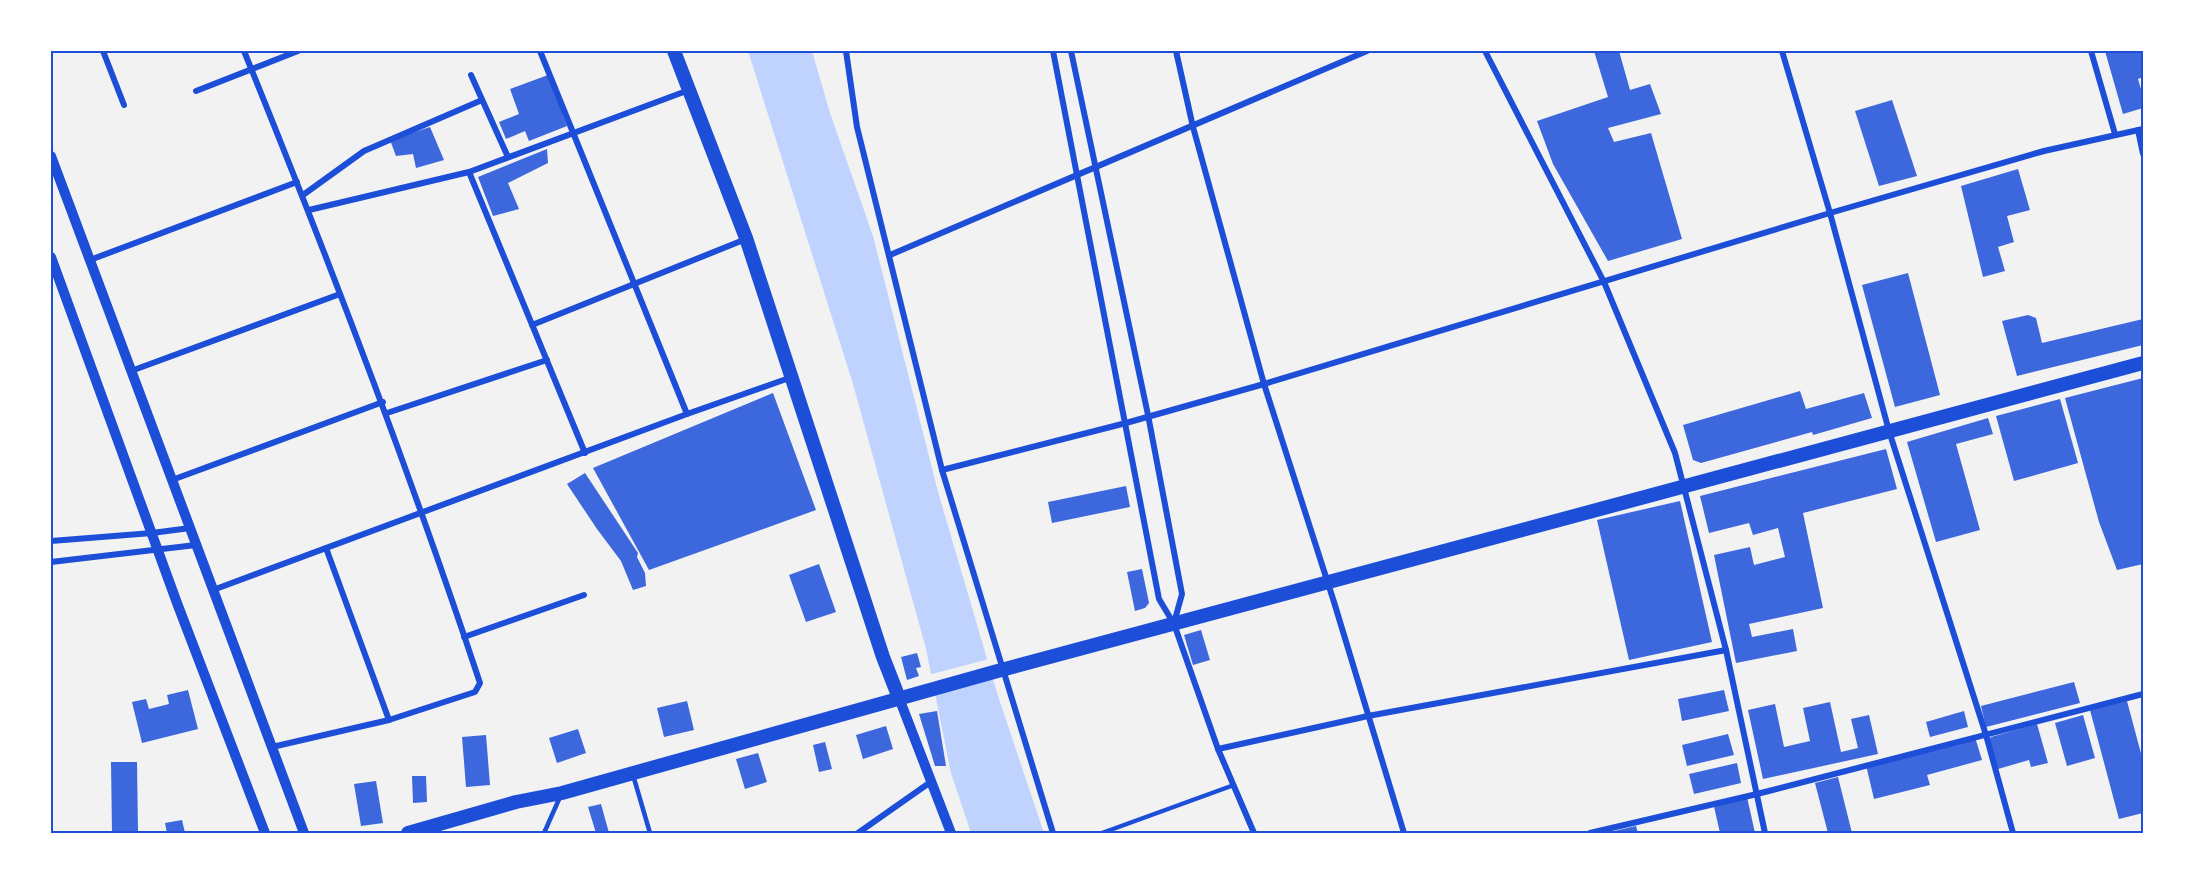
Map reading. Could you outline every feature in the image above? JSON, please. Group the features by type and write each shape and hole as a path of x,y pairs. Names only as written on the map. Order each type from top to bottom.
{"main road":[{"path":"674,51 746,238 883,657 899,698"},
{"path":"410,833 998,671 2143,363"}],"street":[{"path":"103,51 124,105"},
{"path":"244,51 309,210 387,412 480,683 475,692 388,720 272,747"},
{"path":"196,91 298,51"},
{"path":"540,51 687,414"},
{"path":"846,51 857,127 942,470 998,671 1053,833"},
{"path":"1053,51 1159,599 1173,624 1218,750 1254,833"},
{"path":"1071,51 1148,415 1182,594 1173,624"},
{"path":"1176,51 1193,127 1264,384 1328,582 1404,833"},
{"path":"890,255 1367,51"},
{"path":"1485,51 1604,282 1675,453 1726,650 1765,833"},
{"path":"1782,51 1830,213 1889,431 1986,735 2013,833"},
{"path":"2091,51 2115,134"},
{"path":"471,75 508,158"},
{"path":"309,210 469,172 689,90"},
{"path":"303,195 364,151 482,100"},
{"path":"942,470 1126,423 1264,384 1830,213 2044,151 2140,130 2143,154"},
{"path":"51,156 304,833"},
{"path":"469,172 585,453"},
{"path":"90,260 297,182"},
{"path":"532,325 746,238"},
{"path":"51,257 265,833"},
{"path":"131,371 340,294"},
{"path":"387,412 547,360"},
{"path":"213,590 792,377"},
{"path":"172,480 383,402"},
{"path":"51,541 152,534 190,528"},
{"path":"51,562 196,545"},
{"path":"326,548 388,720"},
{"path":"464,637 584,595"},
{"path":"1218,750 1368,716 1726,650"},
{"path":"1590,833 1757,794 2143,694"},
{"path":"899,698 933,781 951,833"},
{"path":"858,833 933,781"}],"lane":[{"path":"633,772 650,833"},
{"path":"1102,833 1234,785"},
{"path":"544,833 562,792"}],"water":[{"path":"748,51 812,51 830,113 873,236 938,492 998,696 1044,833 971,833 951,773 926,649 853,384"}],"pier":[{"path":"989,659 994,678 932,695 928,675"}],"building":[{"path":"1594,51 1619,51 1630,90 1650,84 1661,114 1608,128 1614,142 1651,133 1682,239 1608,261 1553,164 1537,121 1608,97"},
{"path":"2105,51 2143,51 2143,77 2138,79 2143,96 2143,108 2123,114"},
{"path":"548,75 567,126 529,141 525,131 506,139 499,122 519,114 510,89"},
{"path":"1892,100 1917,176 1879,186 1855,111"},
{"path":"430,127 444,160 416,168 413,154 396,156 390,140"},
{"path":"547,149 548,163 508,183 519,209 493,216 478,177"},
{"path":"2018,169 2030,210 2007,216 2014,242 1998,247 2005,271 1983,277 1961,186"},
{"path":"1908,273 1940,395 1895,407 1862,285"},
{"path":"2028,315 2036,318 2042,343 2143,319 2143,345 2017,376 2002,321"},
{"path":"2143,378 2143,564 2117,570 2099,522 2065,398"},
{"path":"1800,391 1806,409 1864,393 1872,418 1701,463 1693,460 1683,425"},
{"path":"773,393 816,510 649,570 593,468"},
{"path":"2060,399 2078,463 2014,481 1996,416"},
{"path":"1988,418 1993,434 1956,444 1980,530 1936,542 1907,442"},
{"path":"1886,449 1897,489 1803,513 1823,608 1749,624 1752,637 1793,629 1797,651 1736,663 1714,555 1750,547 1754,565 1785,557 1778,528 1753,535 1749,523 1709,533 1700,496"},
{"path":"585,473 638,553 637,557 645,573 646,586 633,590 621,561 567,484"},
{"path":"1126,486 1130,507 1052,523 1048,502"},
{"path":"1680,501 1712,642 1629,660 1597,520"},
{"path":"819,564 836,612 806,622 789,575"},
{"path":"1142,569 1149,603 1145,608 1135,611 1127,572"},
{"path":"1201,630 1210,660 1193,665 1184,635"},
{"path":"917,653 921,667 916,668 919,676 907,680 901,657"},
{"path":"2074,682 2080,703 1986,727 1981,706"},
{"path":"188,690 198,729 142,743 132,702 146,699 149,709 169,704 167,695"},
{"path":"1724,690 1729,711 1682,721 1678,699"},
{"path":"687,701 694,730 664,737 657,708"},
{"path":"2127,701 2143,761 2143,813 2119,819 2090,710"},
{"path":"1830,702 1841,752 1858,748 1851,719 1869,715 1878,754 1763,779 1748,710 1775,704 1784,747 1810,741 1803,708"},
{"path":"937,711 946,766 935,766 919,714"},
{"path":"1964,711 1968,727 1930,737 1926,722"},
{"path":"2083,715 2095,758 2067,766 2055,723"},
{"path":"2037,724 2048,763 2031,767 2029,760 1998,769 1989,740 1991,737"},
{"path":"886,726 893,749 863,759 856,735"},
{"path":"578,729 586,753 557,763 549,738"},
{"path":"1728,734 1734,755 1687,766 1682,745"},
{"path":"486,735 490,785 466,787 462,737"},
{"path":"1975,737 1982,760 1927,775 1930,785 1874,799 1866,765"},
{"path":"825,742 832,769 819,772 813,745"},
{"path":"758,753 767,782 745,789 736,759"},
{"path":"111,762 137,762 138,833 112,833"},
{"path":"1737,763 1741,783 1694,794 1689,774"},
{"path":"412,776 426,776 427,802 413,803"},
{"path":"1838,777 1852,833 1828,833 1815,783"},
{"path":"376,781 383,823 361,826 354,784"},
{"path":"1747,797 1755,833 1720,833 1713,802"},
{"path":"601,804 609,833 596,833 588,807"},
{"path":"182,820 185,833 167,833 165,823"},
{"path":"1636,826 1638,833 1610,833 1610,832"}]}
